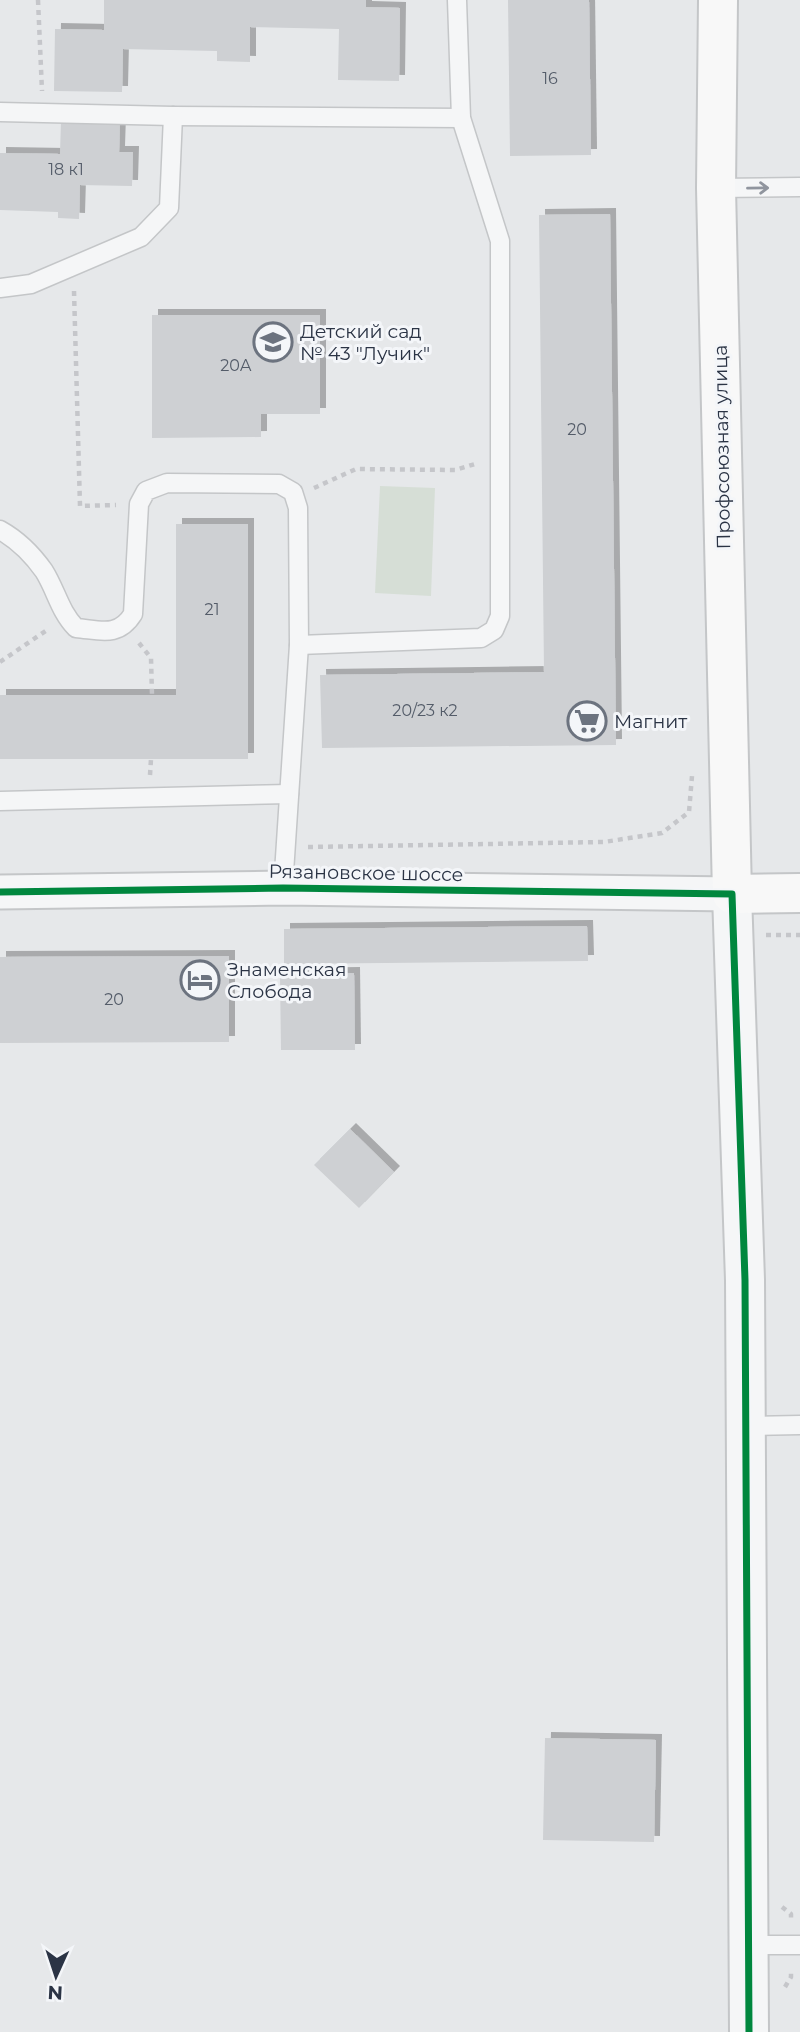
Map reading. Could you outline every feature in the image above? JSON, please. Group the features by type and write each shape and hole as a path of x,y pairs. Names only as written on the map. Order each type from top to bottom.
{"main road":[{"name":"Профсоюзная улица","path":"718,0 716,188 732,894"},
{"name":"Рязановское шоссе","path":"732,894 800,892"}],"street":[{"name":"Рязановское шоссе","path":"0,892 283,888 732,894"},
{"path":"732,894 745,1266 749,2032"}],"lane":[{"path":"299,645 481,638 494,630 500,616 500,241 461,118 457,0"},
{"path":"0,112 173,117 461,118"},
{"path":"0,288 31,284 141,237 169,208 173,117"},
{"path":"716,188 800,187"},
{"path":"0,530 18,541 44,571 65,617 76,628 112,631 126,626 133,614 139,504 146,491 167,483 279,485 293,492 298,508 299,645 283,888"},
{"path":"0,800 289,794"},
{"path":"746,1426 800,1425"},
{"path":"748,1945 800,1945"}],"path":[{"path":"38,0 42,113"},
{"path":"73,266 80,506 139,504"},
{"path":"295,498 356,469 456,470 500,455"},
{"path":"0,662 65,617"},
{"path":"126,626 151,658 152,695"},
{"path":"286,848 604,842 662,833 689,811 692,770"}],"shaded area":[{"path":"380,486 435,488 431,596 375,593"}],"building":[{"path":"104,0 366,0 366,7 400,8 399,81 338,80 339,29 250,27 250,62 217,61 217,51 123,49 122,92 54,91 55,29 104,30"},
{"path":"508,0 589,0 591,155 510,156"},
{"path":"61,120 120,121 119,152 133,152 132,186 80,185 79,219 58,218 58,212 0,210 0,153 60,154"},
{"path":"610,214 616,745 322,748 320,675 544,672 539,215"},
{"path":"152,315 320,315 320,414 261,414 261,437 152,438"},
{"path":"176,524 248,524 248,759 0,759 0,695 176,695"},
{"path":"587,926 588,961 284,964 284,929"},
{"path":"229,956 229,1042 0,1043 0,957"},
{"path":"354,973 355,1050 281,1050 280,974"},
{"path":"350,1129 394,1172 359,1208 314,1165"},
{"path":"545,1738 656,1740 654,1842 543,1840"}],"cycle path":[{"path":"0,892 283,888 732,894 745,1280 749,2032"}],"place":[{"name":"Детский сад № 43 \"Лучик\"","path":"273,342"},
{"name":"Магнит","path":"587,721"},
{"name":"Знаменская Слобода","path":"200,980"}]}
